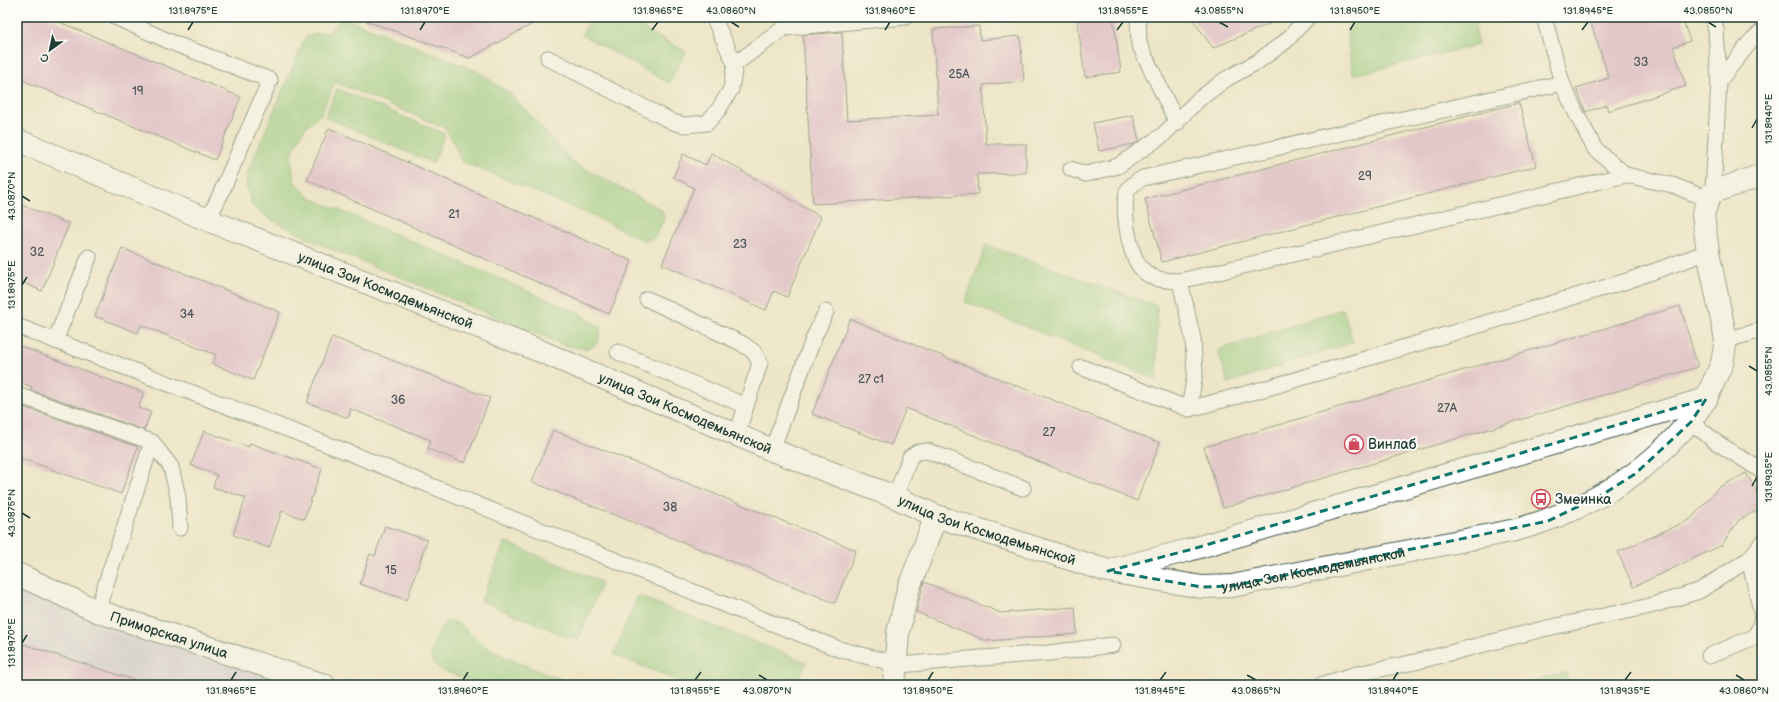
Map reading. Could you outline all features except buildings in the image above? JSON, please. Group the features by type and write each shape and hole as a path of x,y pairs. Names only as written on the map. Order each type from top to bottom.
{"main road":[{"name":"улица Зои Космодемьянской","path":"17,140 208,220 540,351 772,450 894,497 936,516 1108,570 1202,587 1232,586 1516,530 1548,521 1600,496 1635,474 1691,422 1706,399 1722,363 1726,340 1708,252 1703,215 1711,195"},
{"path":"1711,195 1762,175"},
{"path":"1108,570 1188,550 1706,399"},
{"path":"895,675 898,633 908,590 936,516"},
{"name":"Приморская улица","path":"17,574 97,611 324,685"}],"lane":[{"path":"115,17 173,43 270,80 208,220"},
{"path":"548,58 673,122 684,125 707,123 719,110 731,89 735,64 713,17"},
{"path":"735,64 784,28 905,17"},
{"path":"1138,17 1139,44 1177,123"},
{"path":"1071,169 1086,174 1118,166 1163,135 1177,123 1198,100 1226,79 1257,62 1286,41 1308,17"},
{"path":"1544,17 1562,83 1596,149 1626,175"},
{"path":"1562,83 1143,178 1132,184 1128,191 1124,214 1132,250 1141,269 1157,280 1180,281 1626,175 1672,184 1711,195 1719,81 1716,30 1712,17"},
{"path":"1719,81 1751,40 1762,31"},
{"path":"1081,367 1189,409 1628,281 1708,252"},
{"path":"55,341 89,257"},
{"path":"1180,281 1193,339 1195,374 1189,409"},
{"path":"647,299 741,343 754,352 760,363 737,434"},
{"path":"772,450 814,337 826,312"},
{"path":"17,326 350,453 723,604 840,649 895,675 1113,645"},
{"path":"1726,340 1762,330"},
{"path":"618,352 746,406"},
{"path":"17,400 23,397 152,442 172,467 178,497 180,528"},
{"path":"1691,422 1716,442 1762,471"},
{"path":"97,611 152,442"},
{"path":"894,497 910,457 917,452 928,451 1023,488"},
{"path":"1321,685 1357,674 1415,662 1543,629 1650,606 1699,591 1749,559 1762,543"},
{"path":"1709,656 1758,640 1762,615 1749,559"}],"highlighted area":[{"path":"1706,399 1691,422 1635,474 1600,496 1548,521 1232,586 1202,587 1108,571 1189,550"}],"shaded area":[{"path":"17,581 314,685 17,685"}],"green space":[{"path":"592,17 622,17 686,52 669,83 582,35"},
{"path":"1350,17 1474,17 1478,45 1353,75 1347,36"},
{"path":"341,20 354,22 477,71 512,95 572,162 662,210 664,219 655,237 645,241 589,214 461,161 452,139 445,128 335,82 321,114 304,129 291,155 294,181 309,197 579,313 600,327 600,335 594,345 590,348 578,348 564,345 315,242 272,220 252,206 247,188 246,176 305,38 315,33 327,33"},
{"path":"337,89 445,134 433,163 325,117"},
{"path":"986,245 1157,306 1157,380 965,302"},
{"path":"1343,309 1353,342 1228,383 1218,350"},
{"path":"505,542 602,582 578,641 481,601"},
{"path":"637,596 806,662 796,685 690,685 614,655"},
{"path":"448,619 459,624 492,651 543,673 578,685 483,685 441,670 432,662 432,650 438,633"},
{"path":"1566,672 1569,685 1520,685"}],"place":[{"name":"Винлаб","path":"1354,444"},
{"name":"Змеинка","path":"1541,499"}]}
